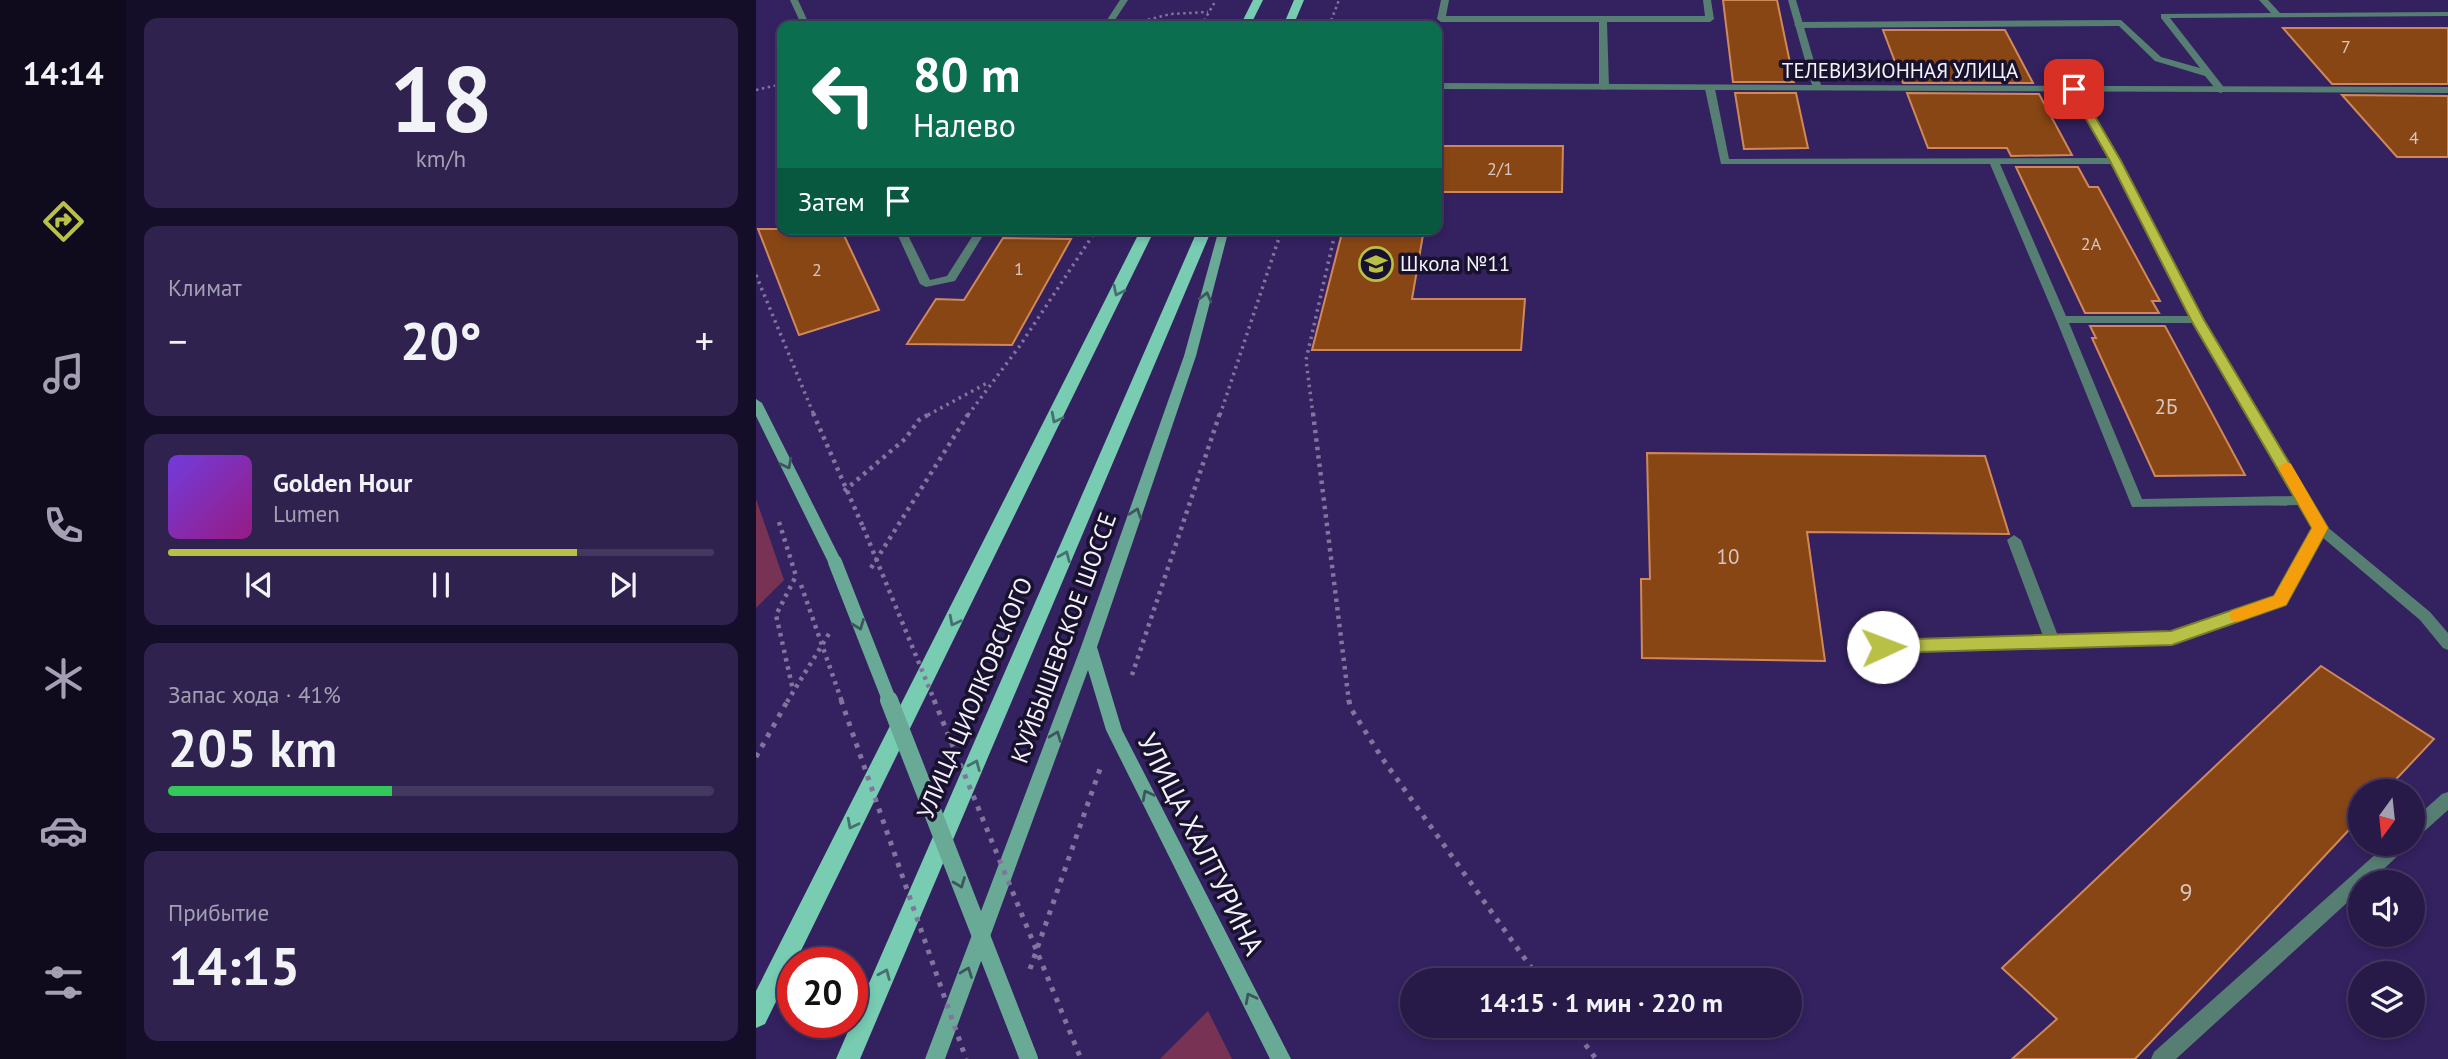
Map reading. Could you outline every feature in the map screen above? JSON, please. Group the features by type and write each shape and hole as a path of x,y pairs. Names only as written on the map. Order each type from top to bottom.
{"main road":[{"path":"1248,21 1258,0"},
{"path":"1290,21 1299,0"},
{"name":"УЛИЦА ЦИОЛКОВСКОГО","path":"756,1016 1087,357 1145,235"},
{"name":"УЛИЦА ЦИОЛКОВСКОГО","path":"848,1059 1202,235"},
{"name":"КУЙБЫШЕВСКОЕ ШОССЕ","path":"935,1059 1089,647 1190,356 1222,235"},
{"path":"756,403 835,562 1029,1059"},
{"name":"УЛИЦА ХАЛТУРИНА","path":"1089,647 1114,730 1281,1059"}],"street":[{"path":"794,0 804,21"},
{"path":"1110,21 1124,0"},
{"path":"1445,0 1441,19 1603,20 1710,19 1707,0"},
{"path":"1792,0 1817,89"},
{"path":"2263,0 2278,15"},
{"path":"2221,90 2164,16 2448,14"},
{"path":"1603,20 1604,87"},
{"path":"1798,25 2121,23 2158,59 2209,74"},
{"name":"ТЕЛЕВИЗИОННАЯ УЛИЦА","path":"1442,86 2448,90"},
{"path":"1710,89 1725,162 2116,161"},
{"path":"2074,89 2116,161 2197,320 2320,528 2426,616 2448,644"},
{"path":"1994,162 2062,319 2137,504 2305,500"},
{"path":"903,235 926,284 951,279 978,235"},
{"path":"2062,319 2197,320"},
{"path":"1883,647 2172,638 2280,600 2320,528"},
{"path":"2014,540 2053,642"},
{"path":"2426,819 2448,799"},
{"path":"2161,1059 2386,856"}],"path":[{"path":"1204,21 1216,0"},
{"path":"1331,21 1339,0"},
{"path":"1140,21 1171,14 1208,12"},
{"path":"756,90 777,85"},
{"path":"974,405 1019,347 1093,235"},
{"path":"1026,980 1114,730 1280,235"},
{"path":"1335,235 1306,360 1350,707 1382,758 1531,968"},
{"path":"756,275 844,491 863,527 1081,1059"},
{"path":"844,491 905,439 919,420 990,381"},
{"path":"778,519 966,1059"},
{"path":"793,690 776,615 796,576"},
{"path":"1581,1038 1596,1059"}],"shaded area":[{"path":"756,499 784,580 756,608"},
{"path":"1208,1011 1232,1059 1160,1059"}],"building":[{"path":"1723,0 1777,0 1794,82 1733,82"},
{"path":"2283,28 2448,28 2448,84 2332,84"},
{"path":"1883,30 2005,30 2033,83 1903,83"},
{"path":"1735,93 1796,93 1808,148 1744,149"},
{"path":"1907,93 2039,94 2072,155 2011,156 2007,148 1928,148"},
{"path":"2342,95 2448,96 2448,157 2397,157"},
{"name":"Школа №11","path":"1442,146 1563,146 1562,192 1442,192"},
{"path":"2016,167 2078,167 2089,187 2098,187 2160,301 2152,301 2159,313 2085,313"},
{"path":"758,229 777,229 777,235 844,235 879,310 799,335"},
{"name":"Школа №11","path":"1341,235 1423,235 1412,299 1525,299 1521,350 1312,350"},
{"path":"1003,238 1071,239 1012,345 907,344 936,299 964,300"},
{"path":"2090,326 2165,326 2245,475 2155,476 2092,338 2096,338"},
{"path":"1647,453 1985,456 2009,534 1807,532 1825,661 1642,658 1641,579 1650,579"},
{"path":"2321,666 2434,739 2396,779 2348,779 2348,831 2135,1059 2012,1059 2057,1019 2002,968"}],"slow traffic":[{"path":"2237,615 2280,600 2320,528 2286,467"}],"place":[{"name":"Школа №11","path":"1376,264"}],"route":[{"path":"1883,647 2172,638 2280,600 2320,528 2197,320 2116,161 2074,89"}]}
